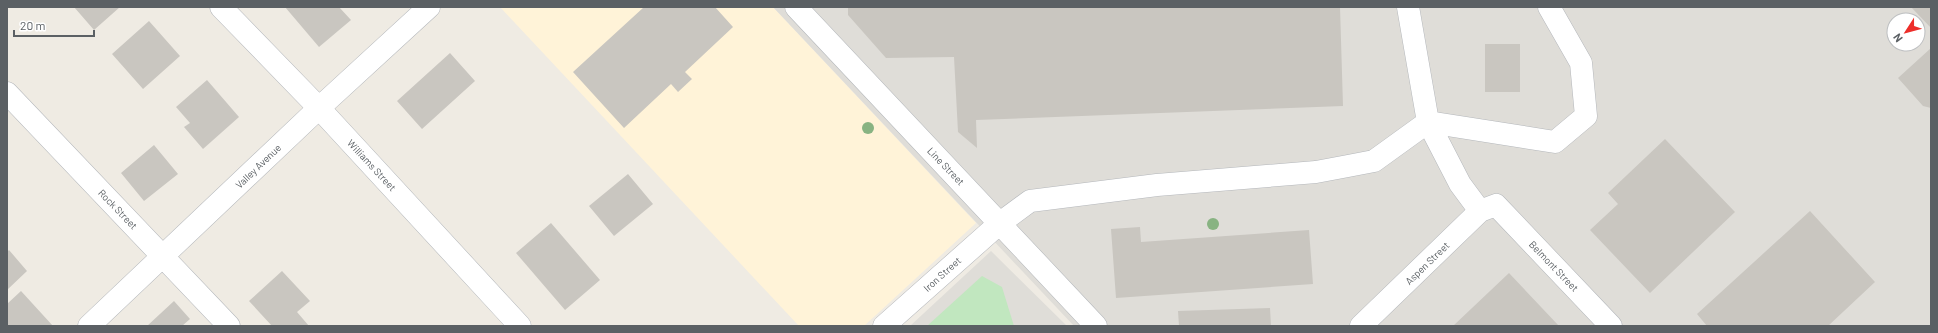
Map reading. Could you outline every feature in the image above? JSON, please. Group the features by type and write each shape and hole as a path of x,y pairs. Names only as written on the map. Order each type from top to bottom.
{"street":[{"name":"Williams Street","path":"221,7 319,108 520,326"},
{"name":"Valley Avenue","path":"89,326 319,108 429,7"},
{"name":"Line Street","path":"796,7 1096,326"},
{"name":"Belmont Street","path":"1408,7 1428,122 1460,184 1488,208 1611,326"},
{"path":"1428,122 1555,142 1586,116 1581,63 1549,7"},
{"name":"Rock Street","path":"7,93 229,326"},
{"name":"Iron Street","path":"884,326 1000,223 1030,201 1156,185 1316,172 1374,161 1428,122"},
{"name":"Aspen Street","path":"1361,326 1488,208"}],"shaded area":[{"path":"500,7 773,7 976,223 864,326 799,326"},
{"path":"773,7 1931,7 1931,326 1074,326"},
{"path":"991,251 1067,326 910,326"}],"green space":[{"path":"982,276 1002,287 1014,326 927,326"}],"building":[{"path":"74,7 120,7 94,30"},
{"path":"285,7 339,7 351,20 319,47"},
{"path":"644,7 715,7 733,27 685,72 692,79 678,92 671,84 624,128 573,72"},
{"path":"848,7 1340,7 1343,106 976,120 977,148 958,132 954,57 886,58 848,15"},
{"path":"1911,7 1931,7 1931,28 1926,23 1926,12 1916,12"},
{"path":"149,21 180,56 143,89 112,54"},
{"path":"1485,44 1520,44 1520,92 1485,92"},
{"path":"1931,48 1931,108 1923,106 1898,78"},
{"path":"450,53 475,81 422,129 397,101"},
{"path":"207,80 239,117 203,149 184,127 190,123 176,107"},
{"path":"1665,139 1735,212 1650,293 1590,230 1618,204 1608,193"},
{"path":"154,145 178,174 144,201 121,173"},
{"path":"628,174 653,204 614,236 589,206"},
{"path":"1810,211 1875,282 1828,326 1707,326 1697,314"},
{"path":"551,223 600,280 565,310 516,253"},
{"path":"1140,227 1141,242 1309,230 1313,284 1116,298 1111,229"},
{"path":"9,250 27,271 7,290 7,252"},
{"path":"282,271 310,301 297,312 309,326 272,326 249,301"},
{"path":"1509,273 1559,326 1453,326"},
{"path":"21,291 53,326 7,326 7,304"},
{"path":"174,301 190,319 182,326 147,326"},
{"path":"1270,308 1271,326 1179,326 1178,311"}]}
